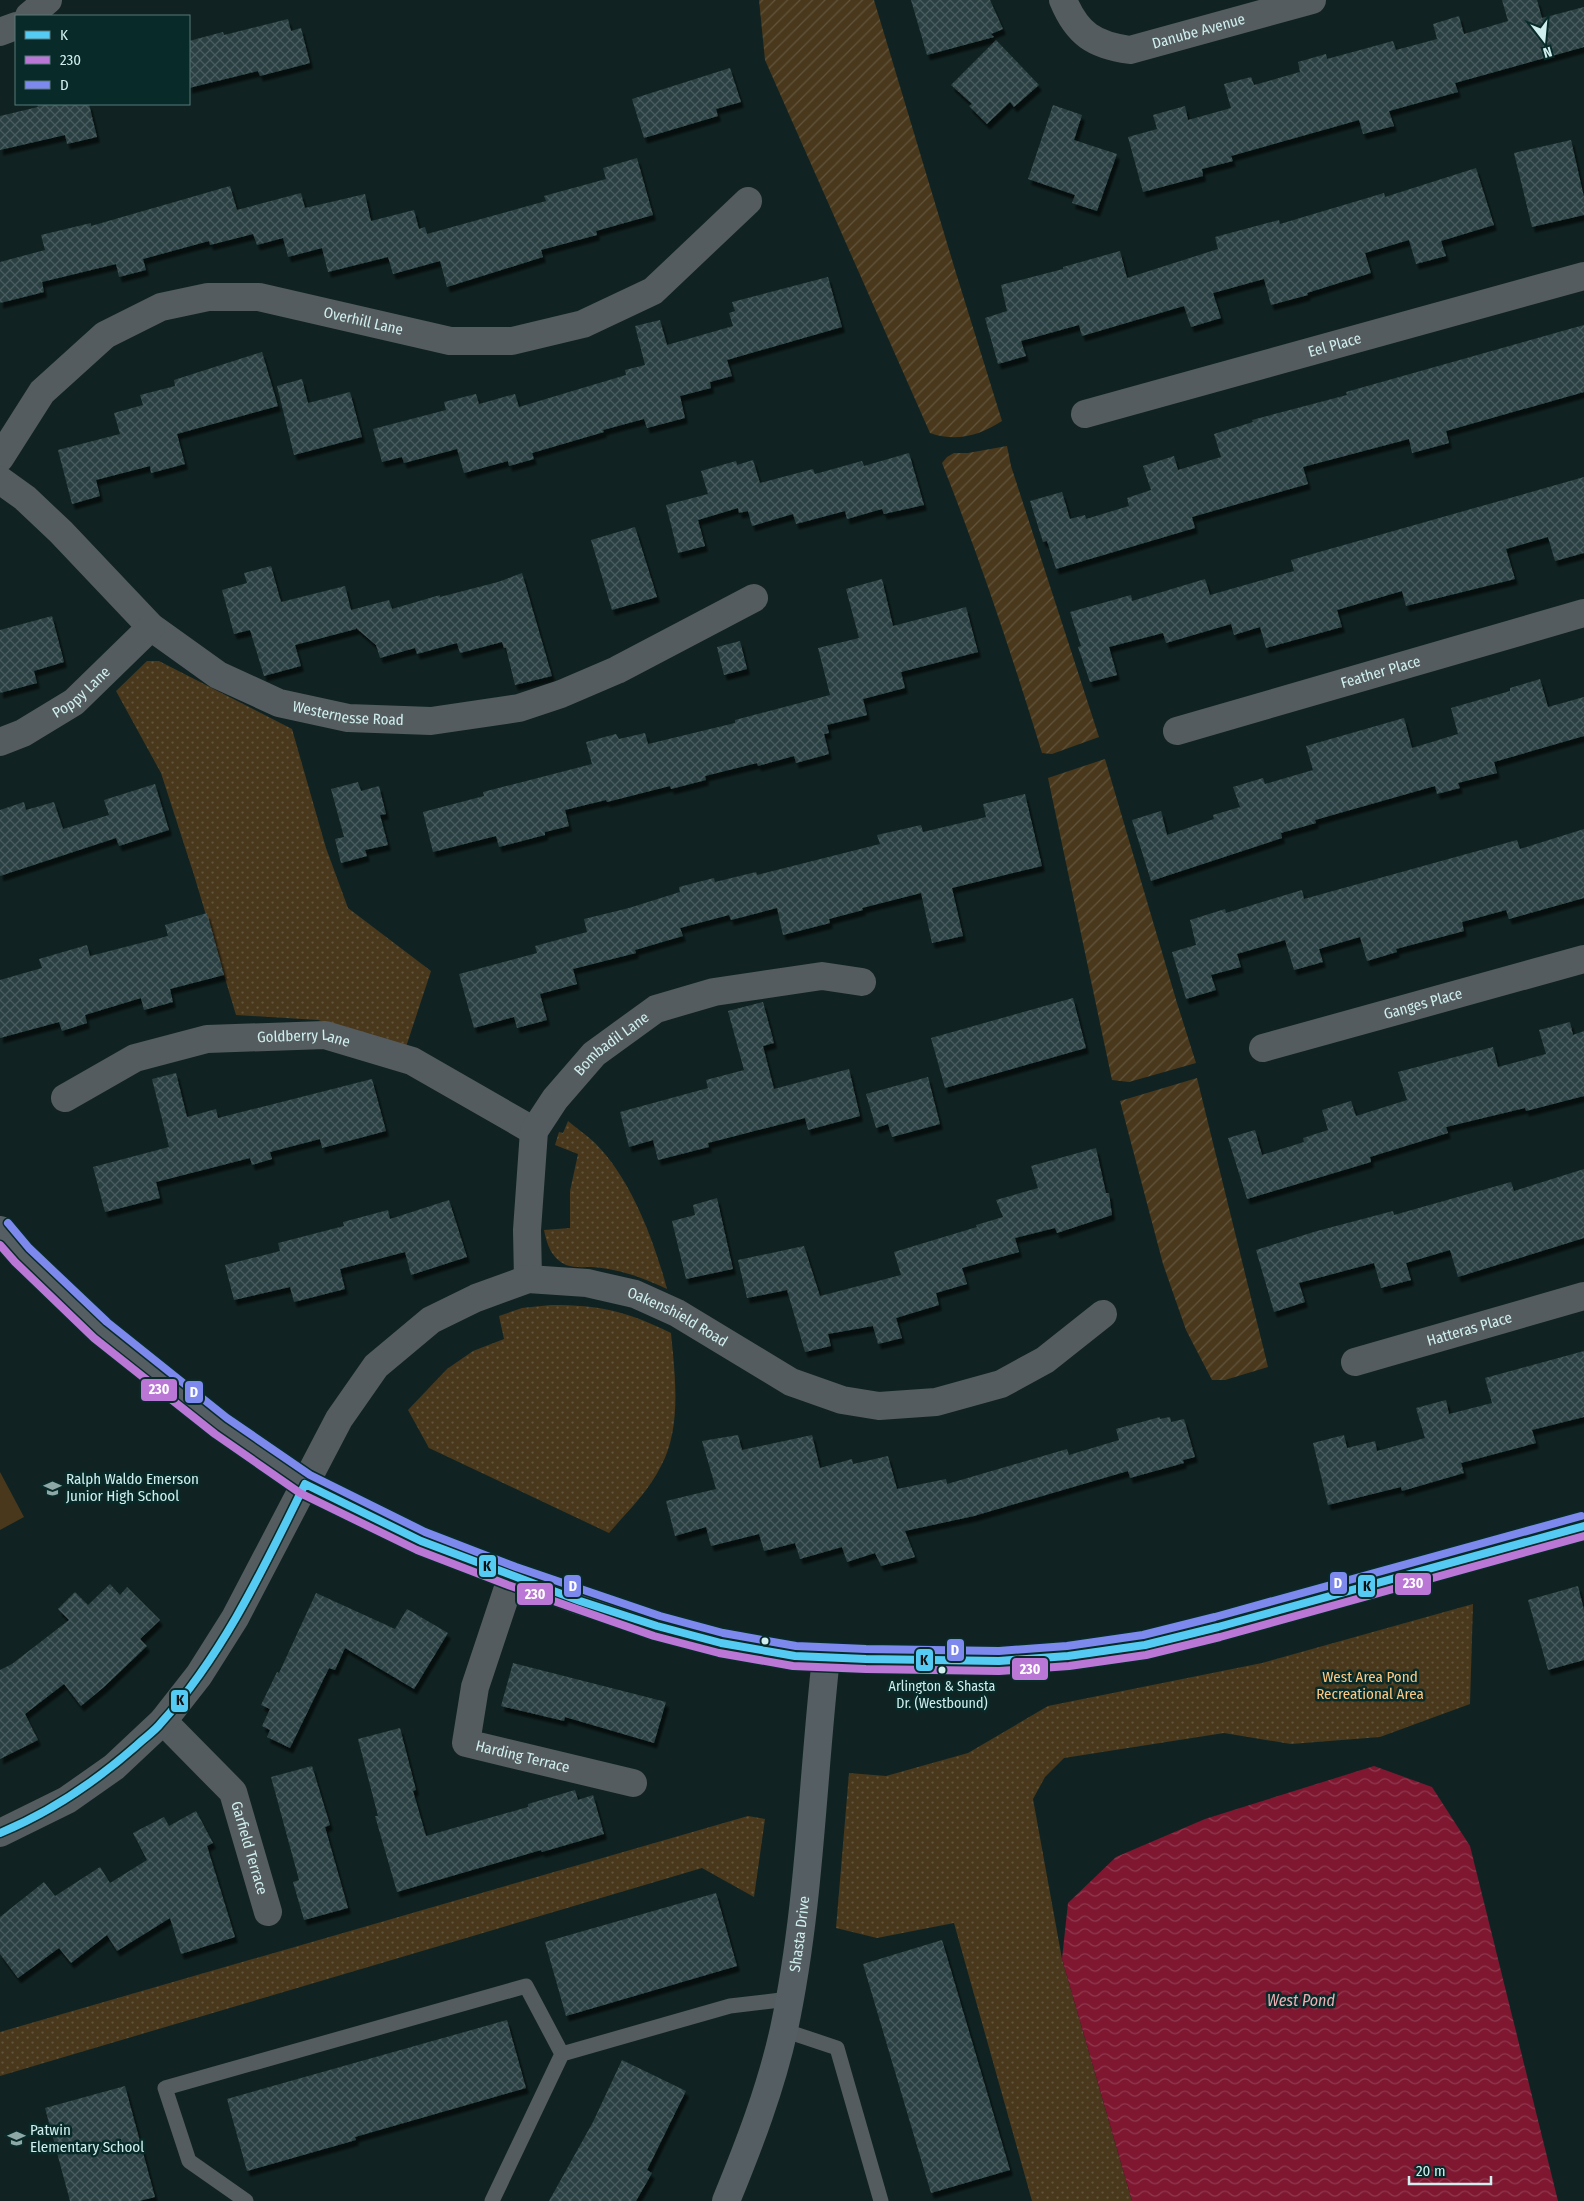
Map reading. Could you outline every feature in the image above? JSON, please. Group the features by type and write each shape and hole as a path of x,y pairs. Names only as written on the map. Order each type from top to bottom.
{"street":[{"path":"30,15 48,0"},
{"name":"Danube Avenue","path":"1063,0 1070,17 1086,35 1095,41 1112,47 1130,50 1312,0"},
{"path":"0,32 15,26"},
{"name":"Overhill Lane","path":"0,458 42,392 106,336 161,307 208,297 259,297 450,341 512,341 583,324 653,291 748,201"},
{"name":"Eel Place","path":"1085,414 1584,276"},
{"name":"Westernesse Road","path":"0,480 24,498 62,532 151,628 218,676 279,703 348,718 432,721 519,708 561,694 617,670 754,598"},
{"name":"Feather Place","path":"1177,731 1584,613"},
{"name":"Poppy Lane","path":"0,742 23,733 74,702 151,628"},
{"name":"Ganges Place","path":"1264,1048 1584,959"},
{"name":"Bombadil Lane","path":"528,1279 527,1230 534,1130 554,1099 594,1054 656,1009 714,992 822,976 862,982"},
{"name":"Goldberry Lane","path":"65,1098 135,1058 207,1039 325,1035 412,1061 534,1130"},
{"path":"0,1230 22,1255 100,1330 221,1426 305,1484 421,1540 580,1602 657,1626 721,1643 795,1656 826,1658 999,1661 1068,1656 1145,1645 1218,1627 1584,1526"},
{"name":"Oakenshield Road","path":"0,1833 67,1800 114,1767 164,1721 199,1675 235,1618 339,1419 376,1366 431,1320 476,1298 528,1279 587,1283 635,1294 676,1313 791,1382 842,1400 879,1406 936,1402 1001,1384 1045,1360 1103,1314"},
{"name":"Hatteras Place","path":"1355,1362 1584,1296"},
{"name":"Harding Terrace","path":"512,1576 475,1687 466,1743 633,1783"},
{"name":"Shasta Drive","path":"726,2201 764,2100 783,2030 789,1999 802,1918 826,1658"},
{"name":"Garfield Terrace","path":"164,1721 233,1792 268,1912"}],"lane":[{"path":"246,2201 189,2161 165,2088 526,1986 562,2054"},
{"path":"492,2201 562,2054 730,2006 789,1999"},
{"path":"783,2030 837,2048 881,2201"}],"green space":[{"path":"759,0 874,0 1002,421 976,434 967,436 949,437 930,433 765,60"},
{"path":"1007,446 1011,466 1099,737 1052,754 1042,753 995,607 942,463 954,453 968,453"},
{"path":"147,661 159,661 292,729 326,848 348,908 431,971 406,1047 318,1020 236,1015 161,773 116,691"},
{"path":"1105,759 1196,1063 1129,1082 1112,1080 1048,778"},
{"path":"1197,1078 1268,1367 1225,1380 1212,1380 1186,1330 1163,1264 1120,1101"},
{"path":"568,1121 595,1143 620,1174 640,1211 667,1289 622,1272 566,1265 557,1259 550,1250 544,1230 570,1228 570,1191 578,1154 555,1145 559,1132 563,1133"},
{"path":"551,1305 584,1306 626,1314 671,1333 675,1401 672,1435 668,1451 650,1484 609,1533 429,1448 408,1410 447,1369 473,1351 504,1339 499,1316 522,1308"},
{"path":"0,1472 24,1517 0,1530"},
{"name":"West Area Pond Recreational Area","path":"1473,1604 1470,1704 1380,1737 1291,1744 1224,1733 1064,1758 1045,1777 1033,1799 1062,1959 1132,2201 1032,2201 954,1923 877,1938 836,1928 849,1773 886,1776 968,1753 1048,1706 1262,1663"},
{"path":"748,1816 765,1819 754,1897 702,1868 0,2076 0,2032"}],"water":[{"name":"West Pond","path":"1374,1766 1432,1787 1470,1846 1558,2201 1132,2201 1062,1959 1068,1903 1116,1857 1205,1819"}],"building":[{"path":"911,0 990,0 1003,29 991,34 994,37 927,55"},
{"path":"1502,0 1537,0 1542,18 1584,7 1584,47 1455,83 1458,92 1389,111 1394,126 1363,134 1359,120 1231,156 1233,161 1202,169 1203,176 1143,192 1128,137 1157,129 1153,115 1185,106 1188,120 1231,108 1224,84 1251,77 1254,85 1300,72 1298,62 1326,54 1327,59 1393,41 1396,50 1437,39 1433,24 1459,16 1464,34 1508,21"},
{"path":"288,19 291,31 301,28 310,63 260,76 258,71 190,88 190,41 223,32 224,35"},
{"path":"996,40 1039,85 1014,107 1010,102 987,124 969,106 972,104 951,85"},
{"path":"730,68 741,102 716,109 718,116 644,138 632,99"},
{"path":"37,105 89,105 97,137 67,144 65,135 0,150 0,116 38,107"},
{"path":"1053,105 1082,115 1074,140 1117,154 1097,211 1072,203 1075,195 1028,179"},
{"path":"1571,140 1584,197 1584,215 1532,227 1514,153"},
{"path":"637,158 653,215 596,231 597,235 541,250 543,257 447,287 440,261 393,274 388,257 328,272 322,248 288,257 283,238 257,245 253,234 210,245 209,241 143,259 146,270 119,277 116,264 42,282 44,292 0,303 0,262 45,250 41,235 91,223 91,226 230,186 237,210 301,193 305,208 365,194 371,221 414,210 419,229 425,227 427,234 546,201 544,196 606,179 603,168"},
{"path":"1476,168 1494,225 1441,241 1446,256 1416,264 1409,240 1365,253 1371,273 1307,293 1308,295 1271,305 1264,279 1213,293 1221,318 1191,327 1184,306 1082,336 1079,325 1021,341 1026,356 998,364 985,318 1007,311 1001,285 1063,269 1063,267 1120,251 1127,278 1218,249 1215,237 1279,220 1280,224 1384,193 1385,197"},
{"path":"828,277 842,327 727,360 732,376 710,382 711,388 680,396 685,418 647,428 644,419 532,453 534,459 509,466 508,461 464,473 457,449 404,463 402,457 382,462 373,429 446,410 444,402 476,394 479,404 515,394 519,407 626,375 625,370 645,365 635,326 660,320 667,345 733,326 729,313 735,311 732,302"},
{"path":"1584,325 1584,392 1446,431 1449,443 1412,453 1409,439 1303,467 1308,484 1192,517 1195,528 1056,569 1047,541 1043,542 1030,501 1062,492 1070,519 1085,515 1086,519 1129,506 1127,498 1151,490 1143,466 1174,456 1178,470 1221,457 1214,434 1253,422 1252,420 1347,395 1346,392"},
{"path":"262,352 278,406 177,434 185,464 151,473 150,466 96,480 100,496 72,504 58,450 120,434 114,413 143,405 140,395 175,386 174,380"},
{"path":"302,379 308,403 350,392 362,437 294,455 277,386"},
{"path":"909,453 924,505 884,514 882,509 847,519 845,511 796,524 793,514 752,526 748,511 739,513 738,508 698,520 705,546 678,553 666,505 708,494 701,471 736,461 737,465 753,460 760,483 813,469 815,474 862,461 864,466"},
{"path":"1584,477 1584,553 1555,561 1548,537 1506,549 1515,579 1406,606 1402,591 1337,610 1342,627 1266,648 1260,627 1234,635 1231,624 1166,643 1163,633 1109,647 1117,675 1090,682 1078,647 1081,646 1070,612 1131,595 1132,601 1205,579 1210,595 1294,571 1291,560"},
{"path":"635,527 657,597 612,610 591,540"},
{"path":"271,566 281,602 345,586 351,610 389,600 392,609 440,595 440,597 498,582 522,573 552,676 515,685 506,648 504,648 502,642 460,653 457,643 417,654 415,648 380,658 376,645 356,628 295,645 301,666 264,676 250,630 234,634 222,590 247,583 244,573"},
{"path":"882,579 893,626 966,607 978,652 901,672 905,688 863,699 867,715 827,725 829,733 824,734 829,754 796,763 794,756 758,766 757,763 705,776 706,780 671,789 670,786 607,802 606,800 565,810 569,826 545,832 545,835 499,847 496,836 433,852 423,812 484,796 483,792 592,764 586,742 616,734 619,739 645,733 648,744 735,723 735,720 830,695 818,648 859,638 846,589"},
{"path":"52,616 64,662 34,671 37,683 0,693 0,630"},
{"path":"740,641 747,669 724,675 717,647"},
{"path":"1540,679 1548,707 1584,697 1584,736 1494,762 1497,773 1458,783 1460,788 1437,794 1435,786 1315,820 1316,823 1281,833 1282,838 1151,881 1132,820 1161,811 1167,835 1214,819 1213,815 1240,807 1233,787 1263,778 1265,784 1313,770 1306,746 1404,718 1412,748 1458,734 1451,708 1510,691 1510,688"},
{"path":"358,782 361,791 379,786 386,814 380,815 388,845 365,850 367,856 341,863 335,839 344,837 331,789"},
{"path":"155,784 169,830 119,846 116,838 0,876 0,810 24,802 26,810 54,802 63,829 109,815 104,800"},
{"path":"1025,794 1042,866 952,888 963,936 932,943 921,893 862,908 863,910 829,919 830,923 783,935 777,908 731,920 729,915 680,928 683,936 635,950 636,953 573,969 577,984 540,994 547,1020 517,1028 514,1017 474,1028 459,974 537,953 535,946 587,932 584,919 629,908 680,892 679,887 714,878 715,882 756,872 757,875 880,844 877,835 921,825 923,832 986,817 983,804"},
{"path":"1584,829 1584,898 1509,919 1506,910 1462,922 1464,931 1396,949 1397,952 1367,961 1360,937 1319,949 1323,962 1294,970 1285,940 1237,954 1241,967 1211,975 1216,990 1186,999 1172,952 1196,945 1190,920 1225,909 1226,913 1302,890 1304,899 1517,840 1520,849"},
{"path":"207,913 224,975 170,989 173,1002 144,1010 141,998 85,1015 87,1023 62,1031 59,1022 0,1038 0,980 42,968 39,959 87,945 90,956 168,936 165,925"},
{"path":"1073,998 1086,1048 945,1088 931,1038"},
{"path":"763,1002 774,1043 763,1046 774,1089 849,1069 860,1116 808,1130 805,1118 708,1143 709,1147 658,1160 653,1140 629,1147 620,1112 708,1088 706,1080 744,1070 728,1011"},
{"path":"1570,1022 1573,1035 1584,1031 1584,1096 1526,1111 1525,1108 1446,1127 1448,1133 1370,1157 1371,1162 1247,1199 1228,1138 1255,1130 1262,1155 1304,1142 1303,1138 1328,1130 1322,1110 1351,1101 1356,1116 1407,1100 1398,1072 1493,1047 1498,1067 1546,1054 1539,1030"},
{"path":"176,1073 187,1117 216,1109 218,1118 372,1079 386,1131 322,1148 320,1139 270,1152 272,1159 252,1165 250,1158 156,1182 160,1198 105,1212 93,1167 169,1147 152,1079"},
{"path":"928,1077 940,1124 892,1137 888,1124 876,1128 866,1094"},
{"path":"1096,1148 1106,1193 1109,1193 1112,1215 1057,1233 1055,1228 1015,1238 1019,1252 962,1268 967,1284 936,1293 939,1305 896,1318 902,1338 878,1344 873,1326 828,1334 831,1346 805,1352 787,1290 747,1298 738,1260 804,1246 820,1296 901,1275 894,1252 977,1227 976,1225 1003,1217 996,1200 1038,1188 1031,1166"},
{"path":"1584,1169 1584,1238 1458,1277 1450,1250 1406,1263 1411,1280 1381,1288 1374,1263 1299,1283 1305,1302 1274,1312 1256,1250 1317,1231 1393,1211 1394,1215 1511,1182 1514,1191"},
{"path":"717,1198 733,1269 686,1279 672,1221 695,1215 693,1205"},
{"path":"449,1200 467,1257 411,1275 405,1252 340,1269 345,1289 294,1302 290,1287 234,1300 225,1265 280,1251 278,1243 344,1226 343,1222 388,1210 390,1219"},
{"path":"1584,1351 1584,1417 1532,1430 1536,1443 1461,1463 1464,1473 1402,1491 1401,1487 1328,1505 1313,1443 1344,1435 1347,1448 1375,1441 1377,1451 1425,1438 1416,1408 1446,1400 1449,1414 1492,1403 1485,1378"},
{"path":"1160,1417 1160,1419 1170,1417 1171,1422 1184,1419 1195,1457 1183,1460 1184,1463 1130,1478 1128,1471 974,1516 905,1531 915,1557 881,1566 875,1553 847,1562 842,1547 800,1559 795,1543 764,1551 759,1534 711,1546 706,1527 675,1536 666,1501 716,1489 702,1441 738,1435 742,1450 812,1435 820,1468 852,1459 853,1464 888,1456 897,1489 946,1479 947,1484 1067,1449 1069,1455 1119,1440 1116,1429"},
{"path":"110,1584 120,1595 127,1587 160,1620 140,1639 147,1646 81,1706 64,1684 25,1714 38,1740 0,1759 0,1670 12,1664 69,1620 58,1609 75,1592 88,1605"},
{"path":"1578,1586 1584,1610 1584,1660 1548,1670 1528,1600"},
{"path":"316,1593 395,1629 407,1609 448,1633 414,1689 345,1648 335,1670 329,1668 290,1748 267,1737 270,1730 262,1726 270,1709 261,1705 277,1672 279,1673"},
{"path":"513,1663 666,1702 654,1743 565,1717 564,1721 501,1706"},
{"path":"400,1728 416,1790 413,1791 426,1836 528,1807 528,1804 575,1790 578,1800 593,1795 604,1834 542,1852 541,1850 397,1892 375,1816 378,1816 358,1739"},
{"path":"312,1766 330,1825 325,1827 348,1908 304,1920 293,1882 299,1880 271,1777"},
{"path":"196,1811 213,1843 207,1846 235,1937 181,1954 170,1918 117,1951 107,1935 71,1963 59,1948 18,1978 0,1954 0,1917 44,1882 55,1896 100,1867 110,1883 147,1860 133,1833 164,1817 169,1826"},
{"path":"716,1893 737,1966 566,2016 545,1942"},
{"path":"942,1940 1010,2170 931,2193 863,1964"},
{"path":"507,2020 526,2088 355,2137 356,2140 247,2171 227,2099"},
{"path":"622,2060 686,2091 647,2170 652,2173 636,2201 549,2201 593,2122"},
{"path":"125,2086 155,2197 139,2201 70,2201 45,2108"}],"transit line":[{"name":"D","path":"8,1223 29,1248 107,1322 227,1418 310,1475 425,1532 516,1567 660,1616 723,1633 796,1646 866,1649 999,1651 1067,1646 1143,1635 1215,1617 1581,1516"},
{"name":"230","path":"0,1245 15,1262 94,1338 215,1434 300,1493 417,1550 508,1585 654,1636 719,1653 793,1666 866,1669 999,1671 1069,1666 1146,1655 1220,1637 1584,1536"},
{"name":"K","path":"0,1833 37,1816 72,1795 120,1759 158,1726 184,1696 223,1639 258,1578 305,1484 421,1541 580,1601 657,1626 721,1643 795,1656 866,1659 999,1661 1068,1656 1145,1645 1218,1627 1584,1526"}],"place":[{"name":"Ralph Waldo Emerson Junior High School","path":"52,1488"},
{"name":"Arlington & Shasta Dr. (Westbound)","path":"942,1670"},
{"name":"Patwin Elementary School","path":"16,2139"}]}
